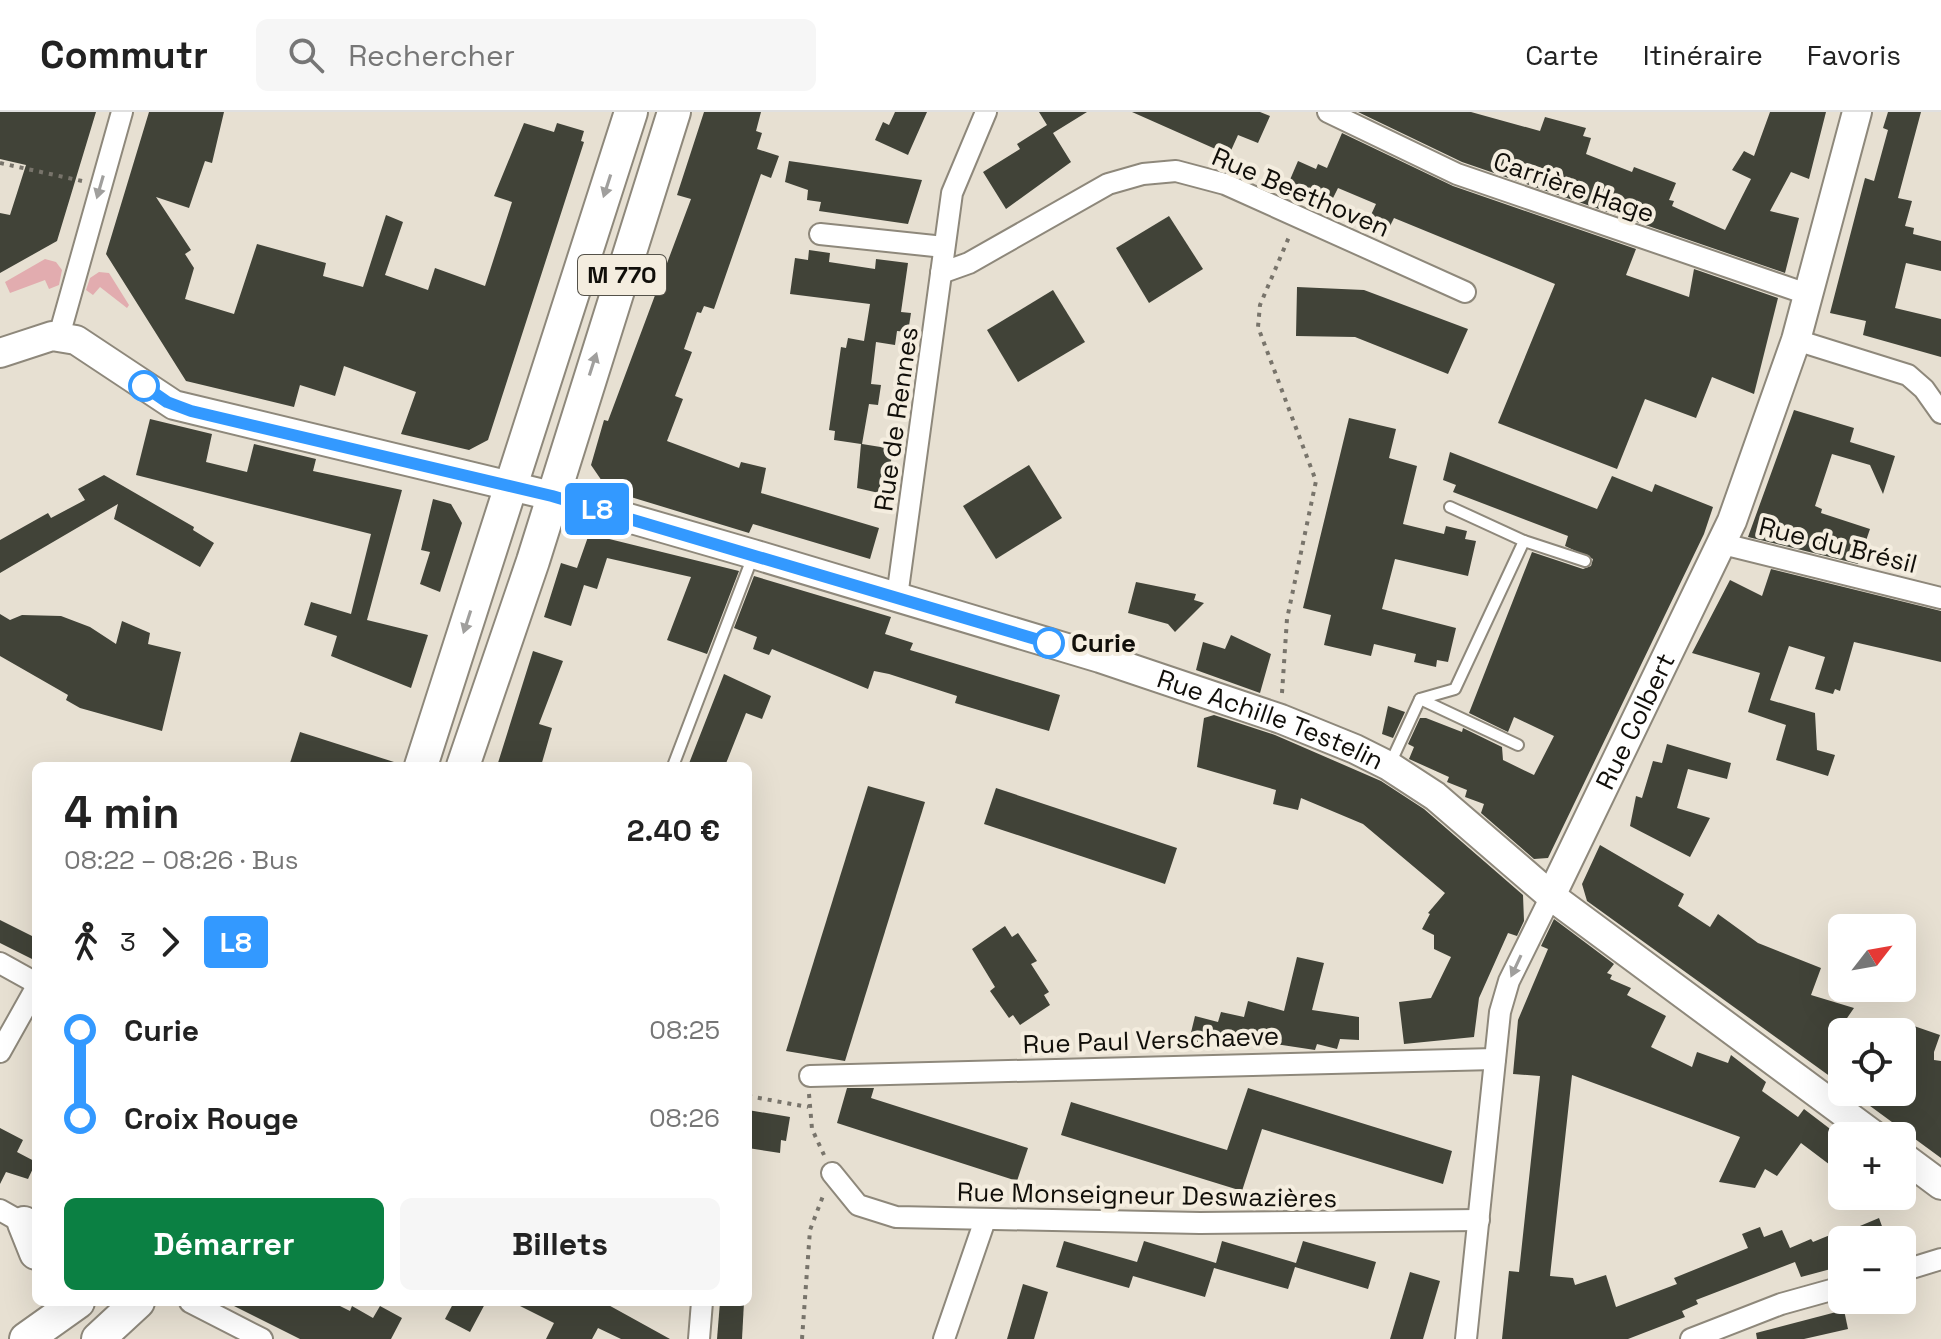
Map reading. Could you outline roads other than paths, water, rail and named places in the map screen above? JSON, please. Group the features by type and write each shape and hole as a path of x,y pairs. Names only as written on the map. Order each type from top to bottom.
{"main road":[{"name":"M 770","path":"422,762 631,112"},
{"name":"M 770","path":"464,762 674,112"},
{"path":"20,1221 32,1245"},
{"path":"35,1324 70,1306"},
{"path":"98,1339 134,1306"}],"street":[{"path":"0,353 59,336 122,112"},
{"name":"Rue de Rennes","path":"897,597 944,247 957,176 986,112"},
{"name":"Carrière Hage","path":"1328,112 1457,174 1810,295"},
{"name":"Rue Colbert","path":"1466,1339 1503,996 1723,544 1810,295 1857,112"},
{"name":"Rue Beethoven","path":"941,273 969,263 1095,190 1143,174 1176,171 1193,173 1465,292"},
{"path":"820,234 944,247"},
{"name":"Rue Achille Testelin","path":"59,336 82,342 167,402 191,411 552,496 753,554 1281,719 1389,766 1435,796 1551,896 1856,1122"},
{"path":"1796,340 1908,375 1924,389 1941,413"},
{"name":"Rue du Brésil","path":"1723,544 1941,598"},
{"path":"0,963 32,983"},
{"path":"0,1052 32,993"},
{"name":"Rue Paul Verschaeve","path":"810,1076 1495,1059"},
{"path":"1916,1166 1941,1185"},
{"name":"Rue Monseigneur Deswazières","path":"832,1173 849,1197 871,1211 896,1217 985,1220 1479,1220"},
{"path":"944,1339 985,1220"},
{"path":"1916,1267 1941,1259"},
{"path":"1691,1339 1781,1304 1828,1291"},
{"path":"198,1306 262,1339"},
{"path":"699,1339 702,1306"}],"lane":[{"path":"1450,507 1524,541 1585,561"},
{"path":"1389,766 1420,699 1455,689 1524,541"},
{"path":"675,762 753,554"},
{"path":"1420,699 1518,745"}],"place":[{"name":"Curie","path":"1049,643"}]}
